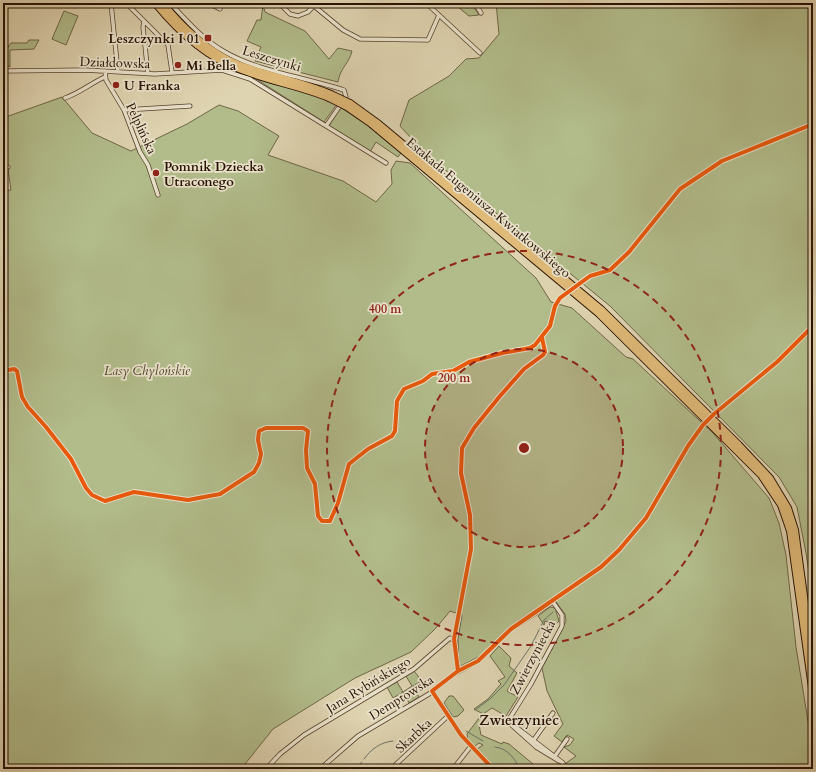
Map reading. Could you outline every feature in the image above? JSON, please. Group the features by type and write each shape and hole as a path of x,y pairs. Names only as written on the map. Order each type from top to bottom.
{"highway":[{"name":"Estakada Eugeniusza Kwiatkowskiego","path":"158,4 189,37 224,63 245,72 330,96 370,123 542,262 640,350 763,473 782,496 793,524 813,662"},
{"name":"Estakada Eugeniusza Kwiatkowskiego","path":"763,473 778,500 790,531 813,695"}],"street":[{"path":"111,3 118,72"},
{"path":"126,3 169,48 172,72"},
{"name":"Leszczynki","path":"170,3 200,34 226,53 247,62 344,90 346,97 326,126"},
{"path":"208,3 220,9 222,3"},
{"path":"271,3 281,5 290,14 304,15 315,5 343,30 356,38 366,40 393,38 428,40 439,15"},
{"path":"426,3 480,53"},
{"path":"475,3 481,13"},
{"path":"144,21 143,27 148,74"},
{"name":"Działdowska","path":"3,71 105,71 148,74 225,70"},
{"name":"Leszczynki","path":"225,70 250,79 386,163"},
{"name":"Pelplińska","path":"105,71 105,77 124,110 140,152 148,165 158,195"},
{"path":"65,98 76,94 90,84 105,77"},
{"path":"124,110 190,106"},
{"path":"3,168 8,167"},
{"name":"Demptowska","path":"320,769 358,736 432,691 458,671 478,661 511,629 553,602"},
{"name":"Zwierzyniecka","path":"508,721 531,684 562,626 562,615 553,602"},
{"name":"Jana Rybińskiego","path":"266,769 280,754 304,735 414,669 450,638 455,641 458,671"},
{"path":"432,691 461,735 493,769"},
{"path":"533,741 553,713"},
{"name":"Skarbka","path":"391,769 449,715"},
{"path":"508,721 555,756 561,762 536,747 510,725 508,721"},
{"path":"555,756 567,739"},
{"path":"454,769 471,746"}],"green space":[{"path":"453,3 471,3 479,15 469,16"},
{"path":"496,3 813,3 813,601 797,507 779,477 610,306 479,199 422,150 400,126 409,100 449,76 466,59 479,58 499,34"},
{"path":"263,5 265,12 305,31 329,59 338,48 352,51 338,82 255,61 261,47 247,41 257,20 261,20"},
{"path":"64,11 78,16 66,45 52,39"},
{"path":"29,40 39,40 34,49 10,50 10,67 5,64 6,50 11,43 27,43"},
{"path":"253,77 317,96 337,104 324,122"},
{"name":"Lasy Chylońskie","path":"62,97 92,133 131,151 187,124 219,105 238,111 279,136 268,155 343,181 376,202 392,184 391,170 396,161 410,163 536,278 551,302 572,308 626,357 633,359 713,433 769,498 779,523 786,555 796,647 813,752 813,769 564,769 562,766 576,756 564,747 570,745 574,739 567,735 562,742 554,736 563,724 547,691 542,668 566,621 565,614 553,598 518,621 484,654 459,667 458,639 462,615 450,611 436,628 411,652 355,678 273,729 241,769 3,769 3,191 11,190 8,169 3,169 3,118"},
{"path":"340,107 367,125 401,153 398,157 376,142 370,152 329,126"},
{"path":"550,607 555,608 559,621 556,624 545,621 544,625 538,616"},
{"path":"499,646 511,658 509,666 517,673 507,691 518,697 506,716 492,708 483,714 474,709 488,699 501,684 498,681 505,677 490,656"},
{"path":"414,671 422,681 413,686 419,697 409,703 403,692 412,686 406,676"},
{"path":"397,682 403,692 393,698 387,687"},
{"path":"449,696 453,696 464,710 458,716 453,717 444,703"},
{"path":"479,718 488,721 479,725 481,735 502,744 503,742 509,744 539,769 496,769 477,749 483,745 479,743 475,746 468,740 467,734"}],"waterway":[{"path":"475,710 490,699 504,685 531,646 544,620 553,612"},
{"path":"811,698 813,708"},
{"path":"466,731 483,741"},
{"path":"364,759 377,747 384,743 393,741"},
{"path":"495,747 503,749 507,752 516,761 519,769"},
{"path":"354,769 362,762"}],"cycle path":[{"path":"3,371 14,369 17,371 22,397 28,407 71,459 86,488 92,495 105,501 134,492 188,500 220,494 254,472 259,463 261,454 258,440 259,431 266,428 303,428 308,431 306,450 307,468 315,484 318,516 322,521 330,521 338,503 349,464 368,449 392,436 395,431 397,401 404,389 423,381 432,374 453,371 469,362 502,353 530,348 535,345 550,326 555,306 560,298 590,276 610,270 629,252 680,189 722,161 813,124"},
{"path":"493,769 461,735 432,691 458,671 478,661 511,629 601,567 619,550 646,518 688,446 703,425 714,414 777,362 813,326"},
{"path":"458,671 454,639 471,549 470,515 461,473 462,448 474,428 500,396 524,369 543,355 545,352 542,338"}],"place":[{"name":"Leszczynki I 01","path":"208,38"},
{"name":"Mi Bella","path":"178,65"},
{"name":"U Franka","path":"116,85"},
{"name":"Pomnik Dziecka Utraconego","path":"156,173"}],"district":[{"name":"Zwierzyniec","path":"519,720"}]}
